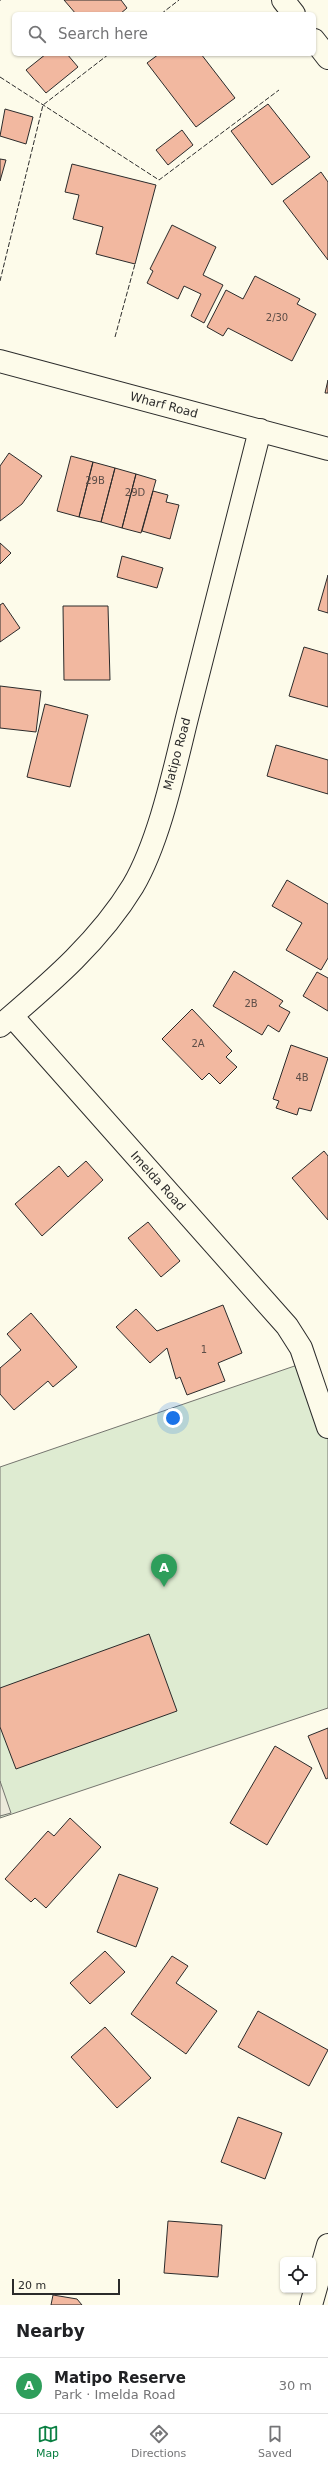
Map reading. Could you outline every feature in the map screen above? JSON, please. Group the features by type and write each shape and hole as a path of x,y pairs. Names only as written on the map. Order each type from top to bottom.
{"street":[{"path":"283,0 292,12"},
{"path":"316,43 328,58"},
{"name":"Wharf Road","path":"0,361 328,448"},
{"name":"Matipo Road","path":"6,1021 81,954 101,933 133,885 149,852 173,773 260,430"},
{"name":"Imelda Road","path":"6,1021 287,1326 301,1348 328,1427"},
{"path":"311,2305 328,2245"}],"green space":[{"path":"315,1359 328,1393 328,1708 0,1818 0,1467"}],"shaded area":[{"path":"0,1781 11,1813 0,1816"}],"building":[{"path":"64,0 121,0 127,8 122,12 74,12"},
{"path":"44,56 69,56 78,67 46,93 26,70"},
{"path":"156,56 203,56 235,98 196,127 147,63"},
{"path":"268,104 310,157 272,185 231,131"},
{"path":"5,109 33,117 26,144 0,136"},
{"path":"182,130 193,145 168,165 156,150"},
{"path":"0,159 6,160 0,181"},
{"path":"72,164 156,185 135,264 96,254 103,227 73,219 79,195 65,192"},
{"path":"321,172 328,182 328,260 283,201"},
{"path":"172,225 216,247 203,275 223,285 204,323 191,316 201,294 184,286 178,299 147,283 153,271 150,269"},
{"path":"255,276 300,299 297,304 316,314 292,361 228,328 223,336 207,327 226,290 243,299"},
{"path":"328,380 328,393 325,393"},
{"path":"9,453 42,476 22,504 0,521 0,466"},
{"path":"71,456 93,462 79,517 57,511"},
{"path":"93,462 115,468 101,522 79,517"},
{"path":"115,468 136,474 122,528 101,522"},
{"path":"136,474 156,480 141,533 122,528"},
{"path":"153,491 168,495 166,502 179,505 170,539 142,531"},
{"path":"0,543 11,553 0,564"},
{"path":"122,556 163,568 157,588 117,577"},
{"path":"328,575 328,613 318,610"},
{"path":"3,603 20,628 0,642 0,605"},
{"path":"63,606 108,606 110,680 64,680"},
{"path":"304,647 328,654 328,707 289,696"},
{"path":"0,686 41,691 36,732 0,728"},
{"path":"45,704 88,715 70,787 27,777"},
{"path":"276,745 328,760 328,794 267,776"},
{"path":"287,880 328,904 328,958 321,970 286,950 302,923 272,906"},
{"path":"234,971 283,1001 279,1006 290,1012 279,1032 268,1025 262,1035 213,1006"},
{"path":"317,972 328,978 328,1011 303,996"},
{"path":"192,1009 232,1051 226,1057 237,1067 220,1084 209,1073 202,1080 162,1039"},
{"path":"291,1045 328,1058 311,1111 299,1108 297,1115 276,1108 279,1101 273,1099"},
{"path":"324,1151 328,1156 328,1220 292,1178"},
{"path":"86,1161 103,1180 42,1236 15,1204 59,1166 68,1177"},
{"path":"148,1222 180,1261 161,1277 128,1238"},
{"path":"223,1305 242,1353 218,1363 225,1381 187,1395 180,1377 176,1379 167,1348 150,1363 116,1327 136,1309 157,1331"},
{"path":"31,1313 77,1367 53,1387 48,1381 14,1410 0,1394 0,1368 21,1350 7,1334"},
{"path":"149,1634 177,1711 16,1769 0,1727 0,1688"},
{"path":"328,1728 328,1778 326,1779 308,1736"},
{"path":"275,1746 312,1768 267,1845 230,1823"},
{"path":"70,1818 101,1847 46,1908 35,1898 31,1902 5,1879 48,1831 54,1836"},
{"path":"119,1874 158,1888 136,1947 97,1932"},
{"path":"105,1951 125,1972 90,2004 70,1983"},
{"path":"172,1956 188,1966 176,1983 217,2011 186,2054 131,2014"},
{"path":"258,2011 328,2050 309,2086 238,2047"},
{"path":"105,2027 151,2078 117,2108 71,2057"},
{"path":"238,2117 282,2133 265,2179 221,2162"},
{"path":"168,2221 222,2225 218,2277 164,2273"},
{"path":"53,2295 77,2299 82,2305 51,2305"}],"fence":[{"path":"164,12 179,0"},
{"path":"0,281 43,105 106,56"},
{"path":"0,77 159,180 279,90"},
{"path":"115,337 135,264"}],"place":[{"name":"Matipo Reserve","path":"164,1587"}]}
